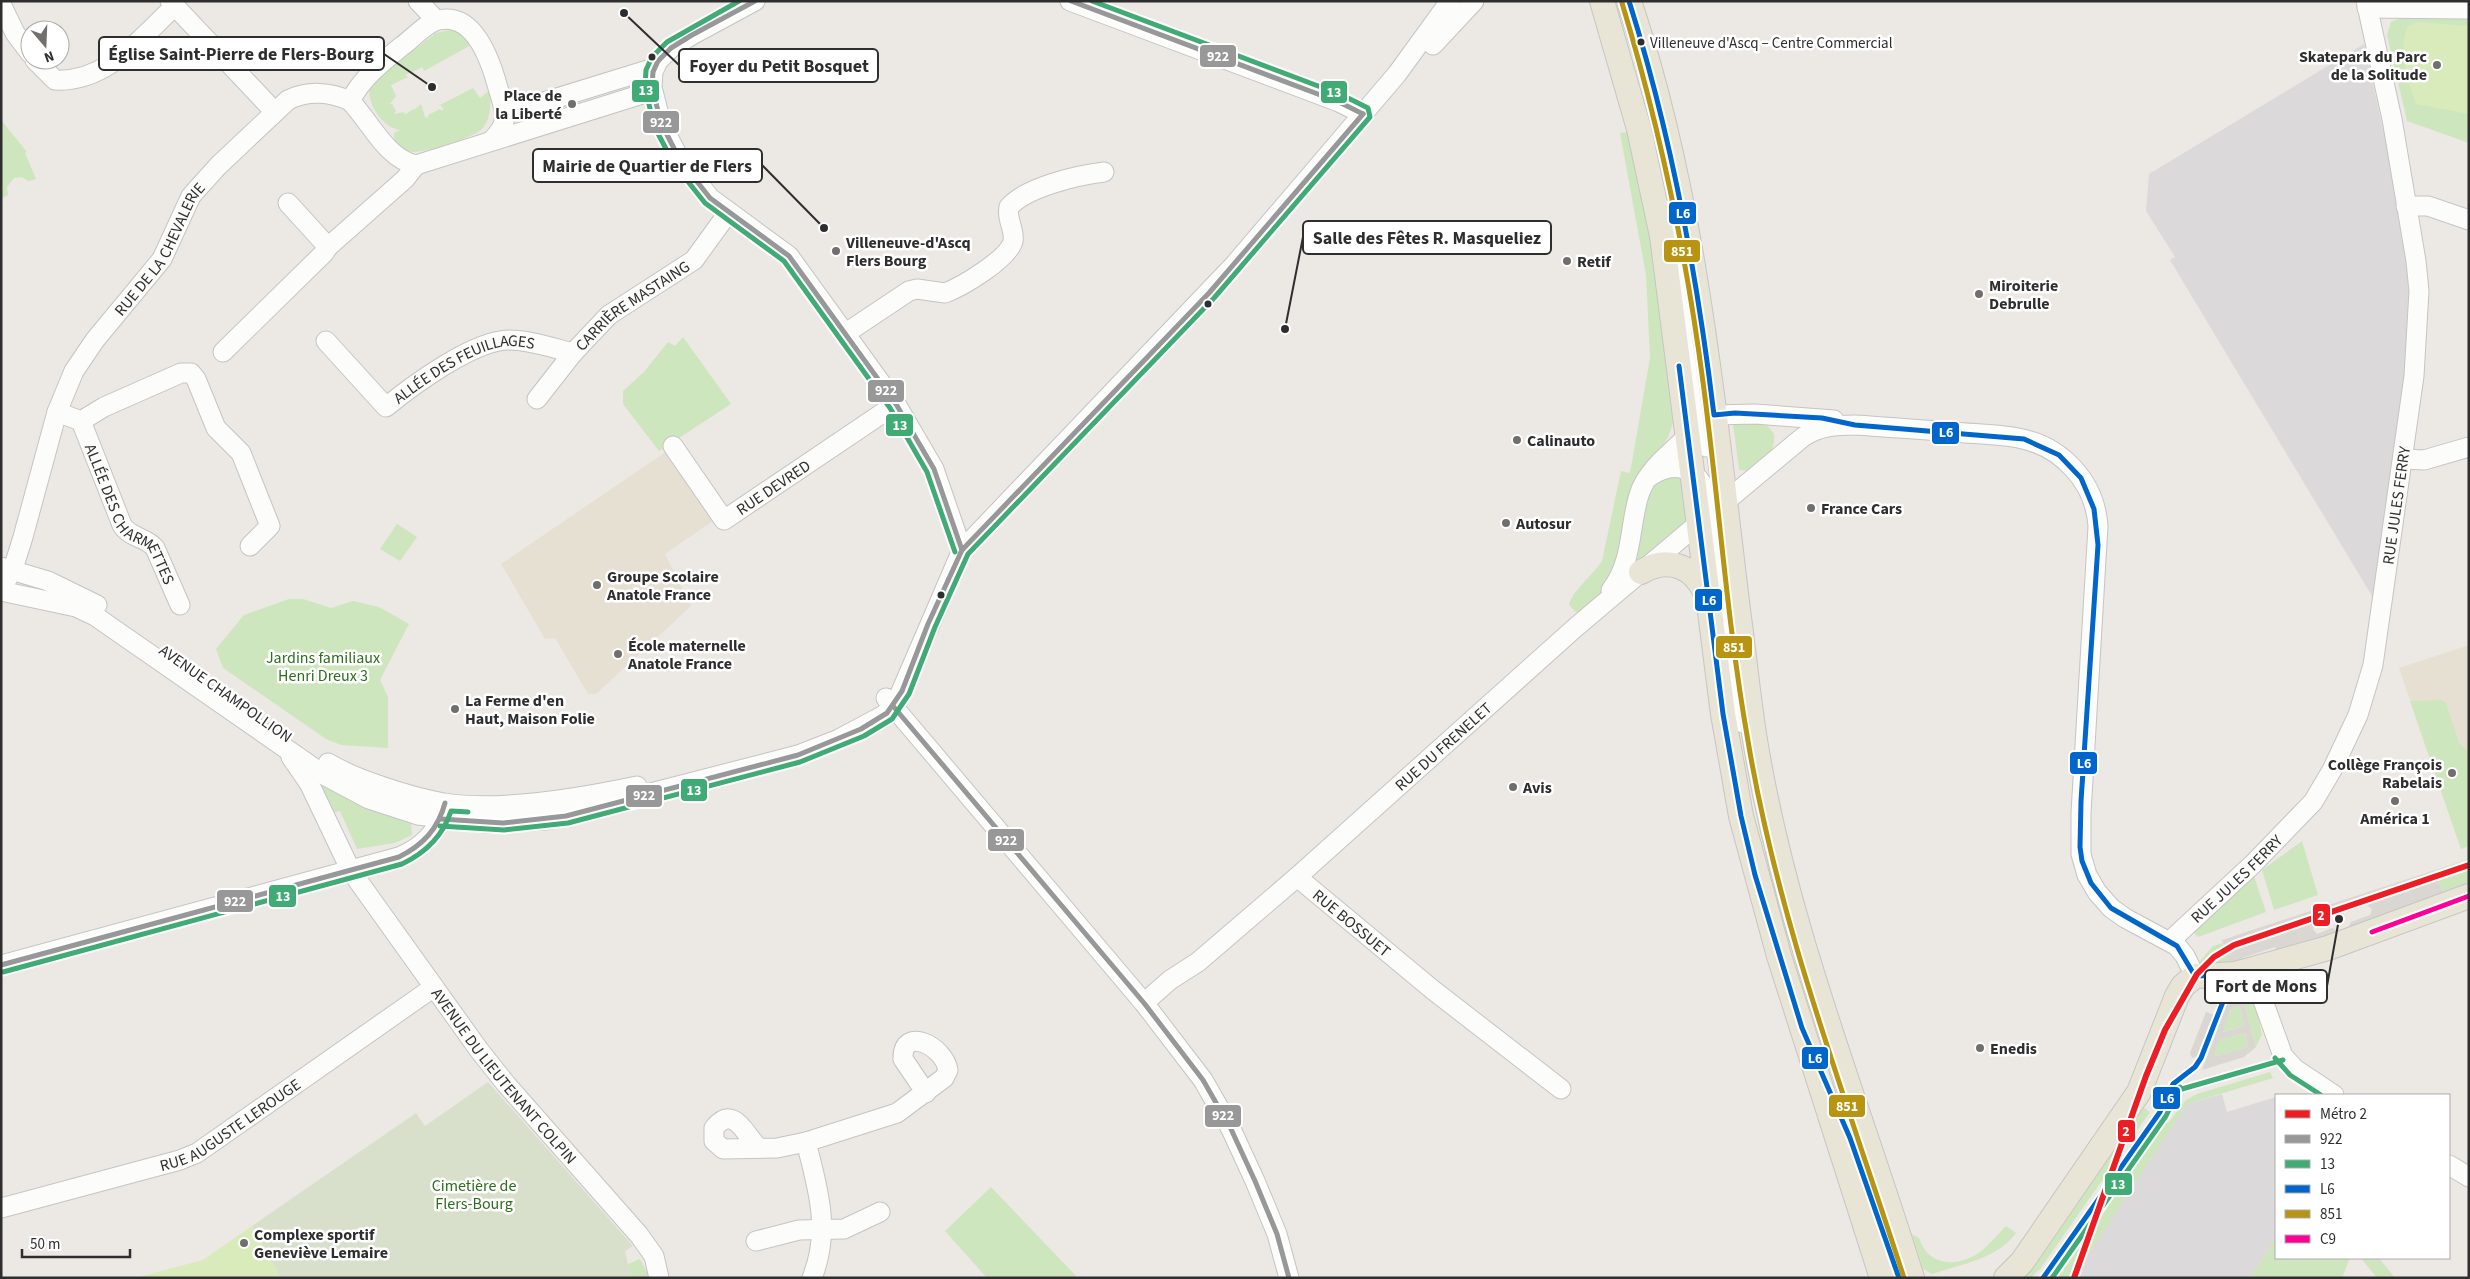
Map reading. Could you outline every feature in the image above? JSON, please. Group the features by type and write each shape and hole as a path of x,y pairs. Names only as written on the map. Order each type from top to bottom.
{"main road":[{"path":"1602,1 1639,129 1702,424 1721,474 1711,513 1708,600 1723,714 1742,816 1765,912 1882,1278"},
{"path":"1632,9 1649,60 1695,268 1702,424 1692,472 1711,513 1768,806 1803,941 1912,1278"},
{"path":"1641,572 1663,563 1682,567 1698,579 1708,600"},
{"path":"2006,1278 2022,1262 2139,1092 2177,996 2183,986 2195,976 2226,975 2252,970 2347,941 2469,896"},
{"path":"1802,1028 1850,1138 1899,1278"}],"street":[{"path":"418,1 436,20"},
{"path":"754,1 678,44 661,57 654,68 652,91 660,123 674,150 703,190 728,213 789,256 846,333 896,404 934,469 962,550"},
{"path":"1070,1 1339,102 1363,114"},
{"path":"1,965 351,871 410,852 431,835 443,811 470,805 519,803 601,793 641,785 806,740 890,702 914,658 962,550 1208,293 1397,74 1427,36 1450,1"},
{"path":"1397,74 1430,49 1474,1"},
{"path":"1616,1 1632,9"},
{"path":"1,4 20,40"},
{"path":"46,70 56,80 71,80 97,71 119,60 173,4 274,111"},
{"path":"2367,5 2469,9"},
{"name":"RUE JULES FERRY","path":"2170,941 2253,864 2313,802 2350,733 2366,696 2378,644 2414,376 2418,303 2416,261 2392,119 2367,5"},
{"path":"492,140 502,128 505,114 492,68 479,41 471,31 462,24 444,19 436,20 374,69 357,88 350,101 395,155 408,163 416,165 652,91"},
{"path":"505,114 654,68"},
{"name":"RUE DE LA CHEVALERIE","path":"7,568 57,412 68,384 84,355 162,259 191,196 218,166 274,111 288,100 305,94 328,94 350,101"},
{"path":"223,352 328,247 405,179 416,165"},
{"path":"846,333 910,291 917,289 945,293 997,261 1006,254 1012,243 1013,236 1008,216 1009,206 1022,197 1073,176 1104,172"},
{"path":"288,203 328,247"},
{"path":"2406,206 2428,206 2469,220"},
{"name":"CARRIÈRE MASTAING","path":"537,399 573,353 617,309 694,260 728,213"},
{"name":"ALLÉE DES FEUILLAGES","path":"326,341 386,407 413,385 490,343 518,340 573,353"},
{"name":"ALLÉE DES CHARMETTES","path":"81,421 104,407 163,380 181,373 191,373 196,379 216,428 241,453 270,526 250,546"},
{"name":"RUE DEVRED","path":"673,446 724,520 896,404"},
{"name":"ALLÉE DES CHARMETTES","path":"57,412 81,421 122,524 129,533 151,543 155,548 180,604"},
{"path":"1702,424 1735,413 1822,418 1855,425 2024,439 2043,446 2059,456 2074,469 2086,486 2097,512 2098,545 2082,792 2080,854 2091,883 2111,908 2124,918 2170,941 2185,956 2195,976"},
{"name":"RUE DU FRENELET","path":"1589,616 1616,583 1624,569 1638,496 1649,476 1702,424"},
{"name":"RUE DU FRENELET","path":"1297,878 1589,616 1763,470 1810,432 1825,427 1855,425"},
{"path":"2403,458 2424,460 2469,446"},
{"path":"1649,476 1671,466 1682,466 1692,472"},
{"path":"1721,474 1736,478 1749,478 1763,470"},
{"path":"1,585 7,568"},
{"name":"AVENUE CHAMPOLLION","path":"7,568 48,581 106,610 333,766 443,811"},
{"name":"AVENUE CHAMPOLLION","path":"1,591 76,607 95,616 324,775 369,799 408,813 443,811"},
{"path":"890,702 1144,1002 1203,1080 1228,1122 1268,1212 1289,1278"},
{"name":"AVENUE CHAMPOLLION","path":"283,746 309,783 351,871"},
{"name":"AVENUE DU LIEUTENANT COLPIN","path":"351,871 506,1084 639,1235 654,1256 659,1278"},
{"name":"RUE BOSSUET","path":"1144,1002 1170,980 1198,962 1297,878 1433,990 1562,1089"},
{"path":"2252,970 2283,1056 2294,1069 2332,1094"},
{"name":"RUE AUGUSTE LEROUGE","path":"1,1208 180,1160 197,1153 434,987"},
{"path":"759,1148 776,1148 806,1142 889,1117 926,1093"},
{"path":"806,1142 820,1200 822,1230 820,1249 812,1278"},
{"path":"2450,1166 2469,1177"},
{"path":"756,1241 799,1230 850,1227 880,1212"}],"shaded area":[{"path":"2364,44 2419,291 2375,601 2170,260 2175,257 2146,211 2149,174"},
{"name":"Groupe Scolaire Anatole France","path":"670,449 717,518 665,554 691,606 596,694 588,694 555,638 545,639 501,564"},
{"name":"Collège François Rabelais","path":"2469,645 2469,846 2461,849 2399,668"},
{"path":"2435,870 2444,896 2277,954 2275,947 2242,958 2244,965 2232,969 2222,940","holes":["2367,905 2372,909 2370,915 2351,922 2348,928 2339,931 2332,928 2317,934 2313,929 2313,922 2329,918 2332,912 2341,909 2348,912"]},
{"path":"2248,979 2253,996 2243,999 2256,1047 2244,1057 2202,1070 2235,983","holes":["2240,1007 2244,1026 2223,1032 2230,1010","2245,1033 2248,1047 2216,1056 2214,1054 2219,1040"]},
{"path":"2206,1012 2214,1015 2198,1056 2192,1058 2190,1053"},
{"path":"2222,1094 2227,1112 2275,1097 2275,1240 2250,1278 2073,1278 2187,1104"}],"green space":[{"name":"Skatepark du Parc de la Solitude","path":"2402,17 2469,18 2469,143 2407,121 2387,35 2391,22"},
{"name":"Skatepark du Parc de la Solitude","path":"2418,22 2469,26 2469,114 2416,104 2404,65 2403,45 2408,26"},
{"path":"454,29 473,44 424,71 422,66 405,75 408,77 391,85 396,96 390,104 392,104 396,111 394,114 404,112 405,115 421,104 425,117 428,118 428,115 440,109 443,111 440,105 473,88 480,98 490,90 488,120 478,132 461,140 419,152 407,150 394,139 394,133 400,130 383,121 374,109 369,90 376,79 436,33"},
{"path":"1,120 27,152 25,153 36,179 28,181 22,177 14,178 7,187 8,195 1,199"},
{"path":"1627,132 1651,241 1673,409 1673,423 1668,437 1635,489 1619,565 1601,595 1583,612 1576,612 1569,605 1574,594 1602,561 1621,471 1630,473 1650,358 1646,275 1620,133"},
{"path":"683,337 731,404 659,451 623,404 623,391 644,372 668,342 675,346"},
{"path":"1764,422 1774,434 1774,441 1769,454 1765,460 1753,469 1739,470 1733,423"},
{"path":"1671,474 1681,478 1687,519 1645,558 1639,559 1635,556 1647,488"},
{"path":"397,524 417,537 400,561 380,549"},
{"name":"Jardins familiaux Henri Dreux 3","path":"289,599 303,599 331,608 353,601 379,607 409,624 380,680 388,697 388,748 341,745 326,739 223,668 216,649 244,615"},
{"path":"2442,700 2446,703 2459,743 2469,752 2469,846 2461,849 2410,701"},
{"path":"319,781 411,822 412,835 395,843 357,849 340,811 332,813 317,783"},
{"path":"2302,841 2318,895 2274,910 2262,870"},
{"path":"2469,859 2469,887 2444,896 2435,870"},
{"path":"2252,870 2266,912 2198,937 2190,929"},
{"path":"2223,943 2232,969 2204,965 2199,962 2213,946"},
{"path":"2253,996 2262,1034 2256,1047 2243,999"},
{"path":"2240,1007 2244,1026 2222,1032 2230,1010"},
{"path":"2245,1033 2248,1047 2216,1056 2213,1054 2219,1040"},
{"path":"2270,1072 2273,1078 2187,1104 2073,1278 2054,1278 2161,1119 2168,1123 2186,1100 2197,1094"},
{"name":"Cimetière de Flers-Bourg","path":"488,1082 633,1246 625,1251 631,1278 281,1278 252,1226 416,1113 425,1126"},
{"path":"2139,1104 2150,1112 2040,1269 2031,1278 2018,1278"},
{"path":"991,1187 1078,1278 987,1278 945,1231"},
{"name":"Complexe sportif Geneviève Lemaire","path":"252,1226 281,1278 135,1278 203,1260"},
{"path":"2006,1226 2016,1233 1999,1249 1978,1260 1932,1274 1923,1269 1912,1234 1919,1238 1923,1247 1935,1259 1951,1262 1960,1261 1977,1254"},
{"path":"2275,1240 2275,1259 2350,1259 2342,1278 2250,1278"},
{"path":"640,1259 649,1278 631,1278 628,1264"},
{"path":"2362,1259 2380,1259 2395,1278 2377,1278"}],"metro line":[{"name":"2","path":"2074,1278 2146,1076 2165,1030 2197,974 2214,957 2234,945 2469,865"}],"transit line":[{"name":"13","path":"739,1 667,42 652,57 646,70 645,87 654,126 674,164 705,203 784,261 890,408 927,472 955,552"},
{"name":"922","path":"755,1 692,35 671,48 658,61 653,72 652,87 661,123 680,160 710,198 789,256 896,404 934,469 962,550"},
{"name":"922","path":"1071,1 1339,102 1363,114"},
{"name":"13","path":"440,826 504,830 568,823 800,762 864,736 892,719 909,694 935,627 968,554 1214,298 1370,117 1368,108 1342,95 1092,1"},
{"name":"L6","path":"1629,1 1658,103 1681,206 1700,310 1714,415 1735,413 1822,418 1855,425 2024,439 2059,455 2081,478 2094,509 2098,545 2081,801 2080,847 2082,861 2091,883 2111,908 2177,946 2195,976 2226,975 2226,994 2201,1058 2195,1067 2173,1084 2160,1112 2043,1278"},
{"name":"851","path":"1622,3 1660,144 1689,286 1709,427 1734,652 1761,810 1777,878 1816,1012 1904,1278"},
{"name":"922","path":"441,819 503,823 566,816 798,755 861,729 887,713 902,691 928,624 962,550 1209,293 1363,114"},
{"name":"L6","path":"1679,366 1723,714 1741,816 1755,875 1802,1028 1850,1138 1899,1278"},
{"name":"922","path":"893,706 1144,1003 1203,1080 1231,1129 1255,1181 1277,1234 1289,1278"},
{"name":"922","path":"1,965 399,857 415,847 434,828 445,803"},
{"name":"13","path":"3,972 402,864 418,855 432,843 448,820 451,811 468,812"},
{"name":"C9","path":"2372,932 2469,896"},
{"name":"13","path":"2275,1058 2290,1075 2319,1094"},
{"name":"13","path":"2175,1091 2283,1060"},
{"name":"13","path":"2052,1278 2166,1116 2180,1087"}],"place":[{"name":"Foyer du Petit Bosquet","path":"624,13"},
{"name":"Villeneuve d'Ascq – Centre Commercial","path":"1641,42"},
{"name":"Skatepark du Parc de la Solitude","path":"2437,65"},
{"name":"Église Saint-Pierre de Flers-Bourg","path":"432,87"},
{"name":"Place de la Liberté","path":"572,104"},
{"name":"Mairie de Quartier de Flers","path":"824,228"},
{"name":"Villeneuve-d'Ascq Flers Bourg","path":"836,251"},
{"name":"Retif","path":"1567,261"},
{"name":"Miroiterie Debrulle","path":"1979,294"},
{"name":"Salle des Fêtes R. Masqueliez","path":"1285,329"},
{"name":"Calinauto","path":"1517,440"},
{"name":"France Cars","path":"1811,508"},
{"name":"Autosur","path":"1506,523"},
{"name":"Groupe Scolaire Anatole France","path":"597,585"},
{"name":"École maternelle Anatole France","path":"618,654"},
{"name":"La Ferme d'en Haut, Maison Folie","path":"455,709"},
{"name":"Collège François Rabelais","path":"2452,773"},
{"name":"Avis","path":"1513,787"},
{"name":"América 1","path":"2395,801"},
{"name":"Fort de Mons","path":"2339,919"},
{"name":"Enedis","path":"1980,1048"},
{"name":"Complexe sportif Geneviève Lemaire","path":"244,1243"}]}
